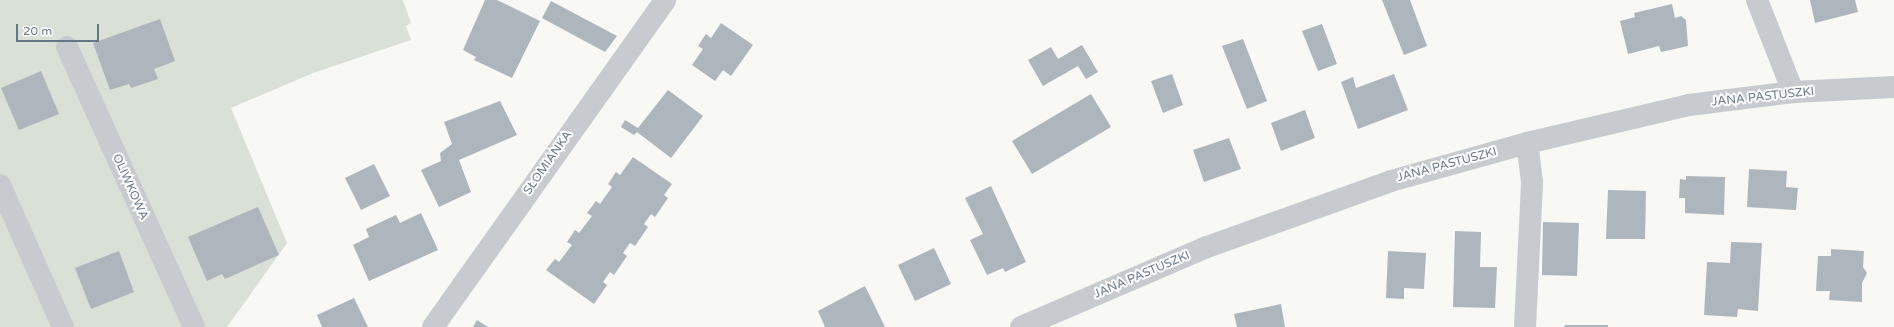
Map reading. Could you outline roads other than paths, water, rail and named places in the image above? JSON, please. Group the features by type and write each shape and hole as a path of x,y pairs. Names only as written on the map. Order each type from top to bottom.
{"street":[{"name":"SŁOMIANKA","path":"433,327 665,0"},
{"path":"1757,0 1793,92"},
{"name":"OLIWKOWA","path":"67,47 194,327"},
{"name":"JANA PASTUSZKI","path":"1021,327 1041,322 1207,247 1384,183 1527,143 1689,105 1793,92 1894,87"},
{"path":"1525,327 1532,182 1527,143"},
{"path":"0,185 63,327"}]}
